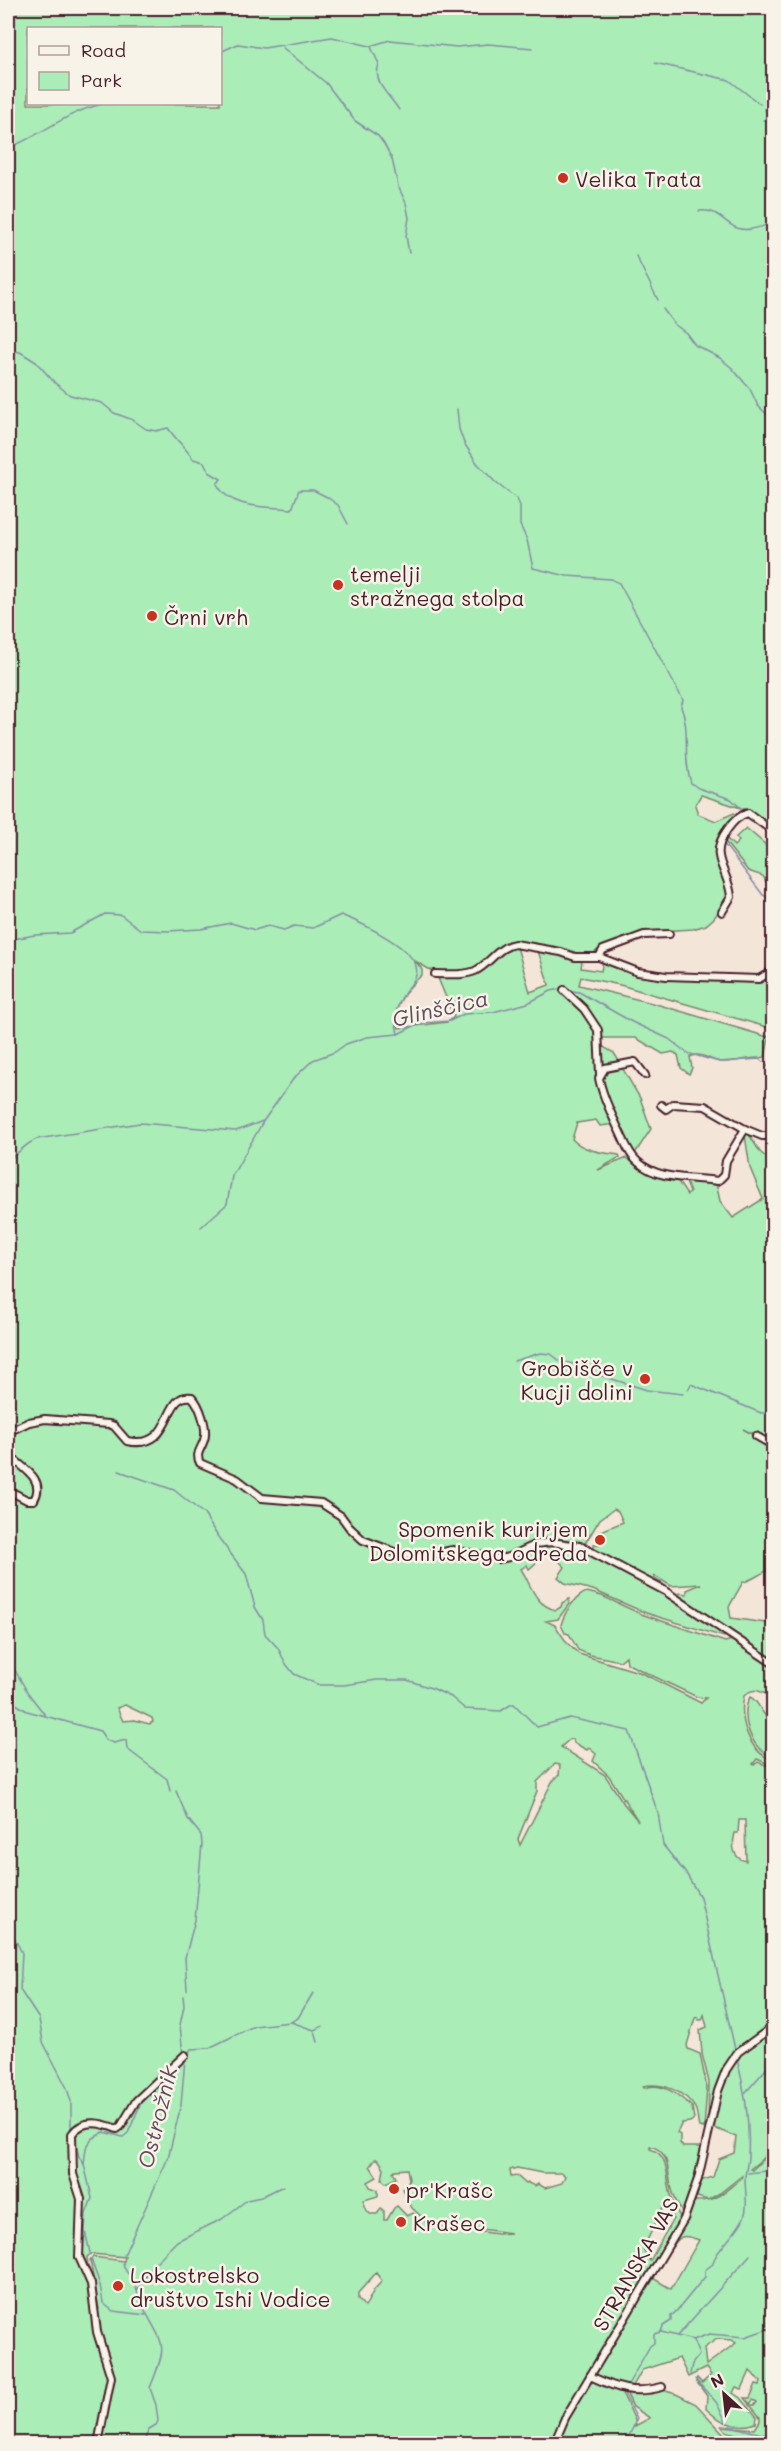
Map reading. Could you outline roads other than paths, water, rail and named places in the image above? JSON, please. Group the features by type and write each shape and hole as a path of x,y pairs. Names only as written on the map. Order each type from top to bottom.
{"street":[{"path":"722,912 731,897 718,856 722,838 733,821 748,813 774,832"},
{"path":"599,957 603,950 644,935 669,934"},
{"path":"435,974 464,974 475,970 508,945 515,944 561,952 575,957 599,957 638,972 666,976 759,979 774,970"},
{"path":"564,990 584,1009 598,1030 600,1085 634,1158 644,1166 670,1177 721,1179 729,1155 745,1129"},
{"path":"600,1074 604,1068 635,1062 645,1075"},
{"path":"661,1106 666,1109 673,1104 705,1106 745,1129 762,1136 774,1136"},
{"path":"8,1432 29,1422 59,1419 109,1424 114,1426 128,1441 144,1442 161,1431 174,1404 180,1398 192,1397 197,1402 205,1439 198,1453 200,1463 237,1479 262,1498 314,1501 333,1509 363,1540 412,1556 453,1550 499,1558 509,1557 537,1544 551,1542 580,1546 665,1591 774,1664"},
{"path":"756,1436 774,1446"},
{"path":"8,1454 29,1471 37,1483 38,1491 34,1500 27,1500 8,1490"},
{"name":"STRANSKA VAS","path":"554,2444 565,2418 684,2219 698,2179 718,2091 726,2070 738,2052 774,2026"},
{"path":"98,2444 111,2377 97,2332 91,2284 80,2257 81,2199 73,2174 72,2133 79,2127 93,2122 100,2122 117,2129 136,2101 185,2055"},
{"path":"590,2376 613,2387 631,2391 662,2387"}],"waterway":[{"path":"222,51 238,44 264,48 332,37 370,46 390,40 457,47 488,44 533,48"},
{"path":"282,47 326,83 355,121 378,136 384,144 392,159 398,186 406,203 409,218 406,236 409,253"},
{"path":"371,47 379,64 377,71 380,83 399,110"},
{"path":"655,63 729,80 760,104"},
{"path":"8,148 78,112 99,105"},
{"path":"765,109 773,119 774,126"},
{"path":"763,120 771,119"},
{"path":"699,211 716,214 741,229 754,229 770,224"},
{"path":"636,256 658,300"},
{"path":"663,309 695,345 720,358 732,368 750,389 758,406 769,416 774,433"},
{"path":"8,350 20,352 36,362 55,383 70,395 102,403 114,413 133,420 146,429 156,431 168,428 193,459 204,462 209,472 221,479 217,484 223,492 240,503 292,509 299,490 313,490 338,505 348,524"},
{"path":"457,409 459,429 464,443 477,463 496,483 517,499 520,506 520,525 527,540 533,568 567,576 611,579 619,583 683,700 681,707 686,725 687,764 691,783 698,788 731,799 743,810"},
{"path":"718,837 736,815"},
{"path":"724,844 763,895 774,900"},
{"path":"8,940 35,935 70,933 105,914 121,915 141,930 168,931 201,929 231,923 255,930 268,926 284,930 294,926 313,928 341,915 401,947 416,966 415,978 397,1009 398,1034"},
{"name":"Glinščica","path":"201,1227 227,1204 232,1176 264,1120 294,1078 313,1060 367,1037 398,1034 420,1023 450,1021 464,1014 493,1012 528,1003 551,991 561,989"},
{"name":"Glinščica","path":"568,990 579,992 632,1022 669,1039 687,1053 719,1062 759,1059 763,1062"},
{"name":"Glinščica","path":"767,1066 774,1067"},
{"path":"8,1160 37,1139 140,1123 236,1131 263,1121"},
{"path":"514,1361 540,1353 551,1354 560,1361 582,1366 593,1373 647,1390 683,1394"},
{"path":"688,1390 691,1384 761,1413 774,1413"},
{"path":"119,1471 174,1490 204,1514 246,1574 255,1607 263,1620 265,1634 278,1648 294,1674 319,1685 407,1680 451,1697 465,1709 501,1711 514,1704 537,1727 570,1718 629,1731 658,1813 663,1845 687,1875 700,1897 735,2049"},
{"path":"8,1658 28,1693 45,1715"},
{"path":"8,1699 27,1711 100,1731 106,1740 114,1743 126,1740 127,1749 167,1779 170,1791"},
{"path":"176,1791 188,1819 201,1835 202,1844 195,1920 185,1958 187,1990"},
{"path":"8,1907 13,1917 14,1937 22,1953 20,1990 39,2019 43,2042 67,2088 71,2102 71,2129"},
{"name":"Ostrožnik","path":"187,2055 191,2049 209,2048 254,2026 291,2022 298,2018 313,1993"},
{"path":"183,1996 184,2006 180,2025 183,2055"},
{"path":"291,2022 314,2030 323,2026"},
{"path":"315,2031 318,2042"},
{"name":"Ostrožnik","path":"124,2255 168,2158 181,2105 185,2059"},
{"path":"626,2388 650,2346 654,2343 654,2334 661,2332 663,2326 671,2321 671,2316 705,2277 705,2270 713,2264 717,2254 745,2214 748,2119 737,2059"},
{"path":"90,2253 85,2231 86,2214 92,2198 84,2164 86,2148 92,2139 104,2132 123,2137 128,2133 141,2103 184,2060"},
{"path":"745,2093 767,2068 774,2064"},
{"path":"75,2141 79,2157 84,2164"},
{"path":"748,2173 765,2171 766,2167 774,2164"},
{"path":"137,2290 152,2266 177,2241 222,2219 247,2200 261,2197 283,2186"},
{"path":"677,2336 750,2255"},
{"path":"91,2259 100,2285 103,2303 113,2311 146,2315"},
{"name":"Ostrožnik","path":"123,2262 159,2337 162,2352 150,2388 156,2405 158,2421 149,2429 143,2444"},
{"path":"693,2340 709,2334 745,2337 768,2329 774,2330"},
{"path":"661,2332 693,2340 699,2355 692,2364 690,2374"},
{"path":"695,2379 716,2402 727,2423"},
{"path":"624,2393 637,2419 625,2444"},
{"path":"730,2426 774,2437"}],"place":[{"name":"Velika Trata","path":"563,178"},
{"name":"temelji stražnega stolpa","path":"338,585"},
{"name":"Črni vrh","path":"152,616"},
{"name":"Grobišče v Kucji dolini","path":"645,1379"},
{"name":"Spomenik kurirjem Dolomitskega odreda","path":"600,1540"},
{"name":"pr'Krašc","path":"394,2189"},
{"name":"Krašec","path":"401,2222"},
{"name":"Lokostrelsko društvo Ishi Vodice","path":"118,2286"}]}
